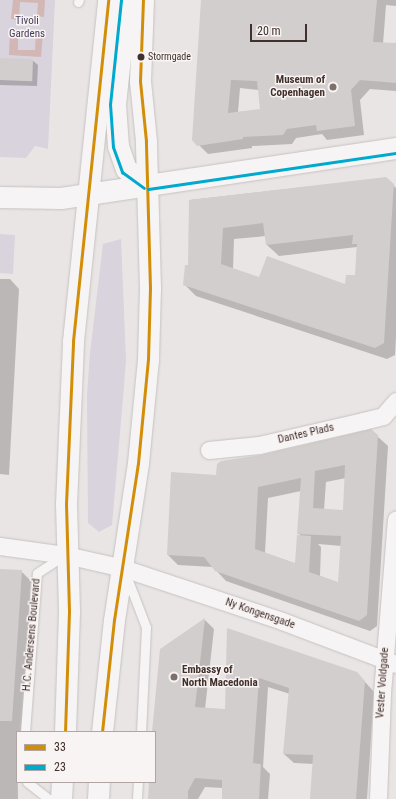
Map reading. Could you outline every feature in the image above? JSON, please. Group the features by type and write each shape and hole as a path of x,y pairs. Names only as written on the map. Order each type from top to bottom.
{"street":[{"path":"64,731 69,611 66,555 66,504 73,341 86,194 108,0"},
{"path":"126,0 115,104 118,146 126,169 131,175 147,184"},
{"path":"102,731 114,620 123,568 144,412 148,359 146,142 140,81 144,0"},
{"path":"0,197 41,199 86,194 396,148"},
{"name":"Dantes Plads","path":"209,450 259,444 363,421 382,416 396,401"},
{"name":"Vester Voldgade","path":"378,799 390,662 396,520"},
{"name":"Ny Kongensgade","path":"0,546 66,555 123,568 282,621 390,662"},
{"path":"61,799 62,783"},
{"path":"98,799 99,783"}],"lane":[{"name":"H.C. Andersens Boulevard","path":"25,731 37,573 66,555"},
{"path":"123,568 146,627 141,731"},
{"path":"28,783 49,799"},
{"path":"137,799 138,783"}],"green space":[{"name":"Tivoli Gardens","path":"0,0 55,0 48,149 35,146 26,158 0,157"},
{"path":"0,234 15,235 13,274 0,273"},
{"path":"121,239 126,360 112,525 99,532 88,523 87,395 90,353 103,244"}],"shaded area":[{"path":"13,0 45,0 44,17 37,16 38,3 20,2 19,20 11,19"},
{"path":"10,30 18,30 18,50 35,50 36,32 43,33 41,57 9,55"}],"building":[{"path":"201,0 377,0 373,42 396,43 396,83 360,80 351,90 355,126 317,131 316,125 287,129 283,135 243,137 243,139 197,146 192,140","holes":["231,80 257,81 260,109 228,113"]},
{"path":"0,58 33,59 32,81 0,80"},
{"path":"386,177 394,184 384,343 375,348 183,285 185,265 188,265 189,200","holes":["263,223 266,245 353,235 352,244 357,244 355,275 346,275 345,284 267,256 259,277 221,264 223,228"]},
{"path":"371,429 378,435 367,615 359,621 215,571 204,557 167,555 171,472 216,475 217,464 221,461 261,455","holes":["345,465 343,510 313,508 315,471","301,478 297,534 341,536 338,582 309,572 311,536 297,535 295,563 255,549 258,487"]},
{"path":"0,569 22,570 12,721 0,721"},
{"path":"205,618 195,707 225,709 227,628 357,672 365,681 356,799 310,799 313,755 283,754 289,688 259,678 253,763 261,764 259,799 222,799 222,780 195,778 188,791 188,799 148,799 149,783 156,783 156,731 152,731 160,649"}],"transit line":[{"name":"33","path":"65,731 69,611 66,504 73,341 108,0"},
{"name":"23","path":"121,0 110,104 113,147 122,172 144,188"},
{"name":"33","path":"102,731 114,620 138,463 148,359 150,288 146,141 140,81 143,0"},
{"name":"23","path":"148,189 396,153"}],"place":[{"name":"Stormgade","path":"141,57"},
{"name":"Museum of Copenhagen","path":"333,87"},
{"name":"Embassy of North Macedonia","path":"174,677"}]}
